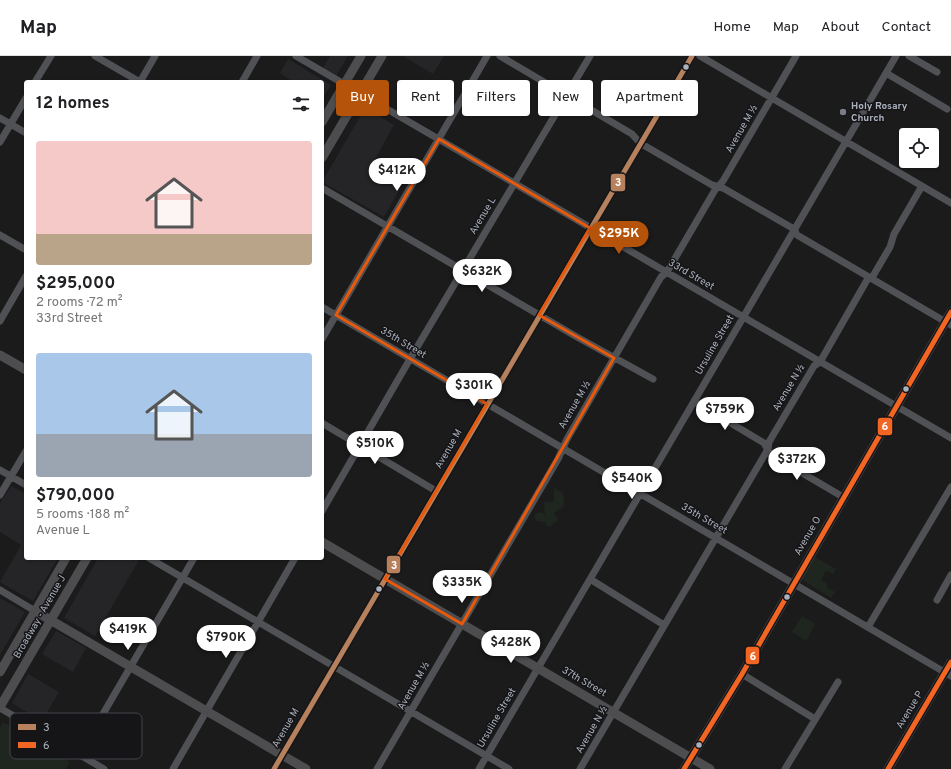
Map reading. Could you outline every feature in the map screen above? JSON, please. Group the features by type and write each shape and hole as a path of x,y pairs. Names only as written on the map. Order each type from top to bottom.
{"main road":[{"path":"346,80 361,56"},
{"path":"368,80 382,56"},
{"path":"324,119 336,98"},
{"path":"324,155 347,116"},
{"name":"Avenue O","path":"684,769 742,674 843,497 948,323 951,312"},
{"path":"0,355 24,369"},
{"name":"37th Street","path":"324,543 710,769"},
{"name":"Broadway - Avenue J","path":"0,672 65,560"},
{"name":"Broadway - Avenue J","path":"0,708 86,560"},
{"path":"35,611 306,769"},
{"name":"Avenue P","path":"888,769 948,674 951,662"}],"street":[{"path":"36,80 51,56"},
{"path":"95,56 137,80"},
{"path":"141,80 155,56"},
{"path":"243,80 257,56"},
{"name":"33rd Street","path":"296,56 337,80"},
{"path":"324,336 488,56"},
{"path":"500,56 541,80"},
{"name":"Avenue L","path":"576,80 590,56"},
{"name":"Avenue M","path":"274,769 538,315 692,56"},
{"path":"700,56 951,203"},
{"name":"Avenue M ½","path":"377,769 564,449 565,441 661,276 667,272 796,56"},
{"name":"Ursuline Street","path":"479,769 896,56"},
{"path":"909,56 937,72"},
{"path":"886,73 947,109"},
{"path":"0,142 24,101"},
{"name":"33rd Street","path":"389,110 951,438"},
{"path":"593,111 632,134 640,143 712,185 719,186 794,229 797,235 948,323"},
{"name":"Avenue L","path":"324,508 410,359 555,116"},
{"path":"0,118 24,132"},
{"name":"Avenue N ½","path":"580,769 768,449 769,442 814,366 820,362 867,280 873,276 890,247 894,234 922,186"},
{"path":"324,189 538,315 653,378"},
{"path":"0,235 24,249"},
{"path":"0,321 24,279"},
{"name":"35th Street","path":"324,308 948,674"},
{"path":"694,401 764,443 770,454 843,497"},
{"path":"324,424 436,491"},
{"path":"0,496 24,454"},
{"path":"0,470 24,484"},
{"path":"868,627 951,487"},
{"path":"152,560 509,769"},
{"path":"103,713 193,560"},
{"path":"173,769 294,560"},
{"path":"937,600 951,575"},
{"path":"590,579 664,625"},
{"path":"0,590 35,611"},
{"path":"742,674 816,719"},
{"path":"785,769 838,682"},
{"path":"0,708 10,714"},
{"path":"87,759 104,769"}],"highlighted area":[{"path":"439,139 590,228 539,315 614,358 462,624 385,579 487,404 336,315"}],"shaded area":[{"path":"330,56 348,56 336,76 323,68"},
{"path":"403,56 444,56 433,74"},
{"path":"288,59 323,80 290,80 280,73"},
{"path":"324,81 331,85 324,96"},
{"path":"360,116 379,116 394,125 374,161 405,180 384,217 324,183 324,179"},
{"path":"11,486 24,493 24,560 57,560 33,601 0,582 21,545 0,532 0,503"},
{"path":"554,488 563,493 564,506 554,513 558,520 549,527 545,522 537,521 534,517 538,512 545,514 544,502 554,501"},
{"path":"815,557 836,569 833,574 826,571 821,580 827,584 826,587 835,592 831,598 801,579"},
{"path":"97,560 139,560 95,636 64,618"},
{"path":"0,598 25,612 0,655"},
{"path":"802,616 815,624 806,641 792,632"},
{"path":"56,631 86,648 73,672 42,654"},
{"path":"28,674 59,692 47,713 29,713 12,703"},
{"path":"3,722 10,726 10,759 65,759 70,762 66,769 0,769 0,728"}],"transit line":[{"name":"3","path":"274,769 692,56"},
{"name":"6","path":"684,769 742,674 951,312"},
{"name":"6","path":"888,769 951,662"}],"place":[{"name":"Holy Rosary Church","path":"843,112"}]}
